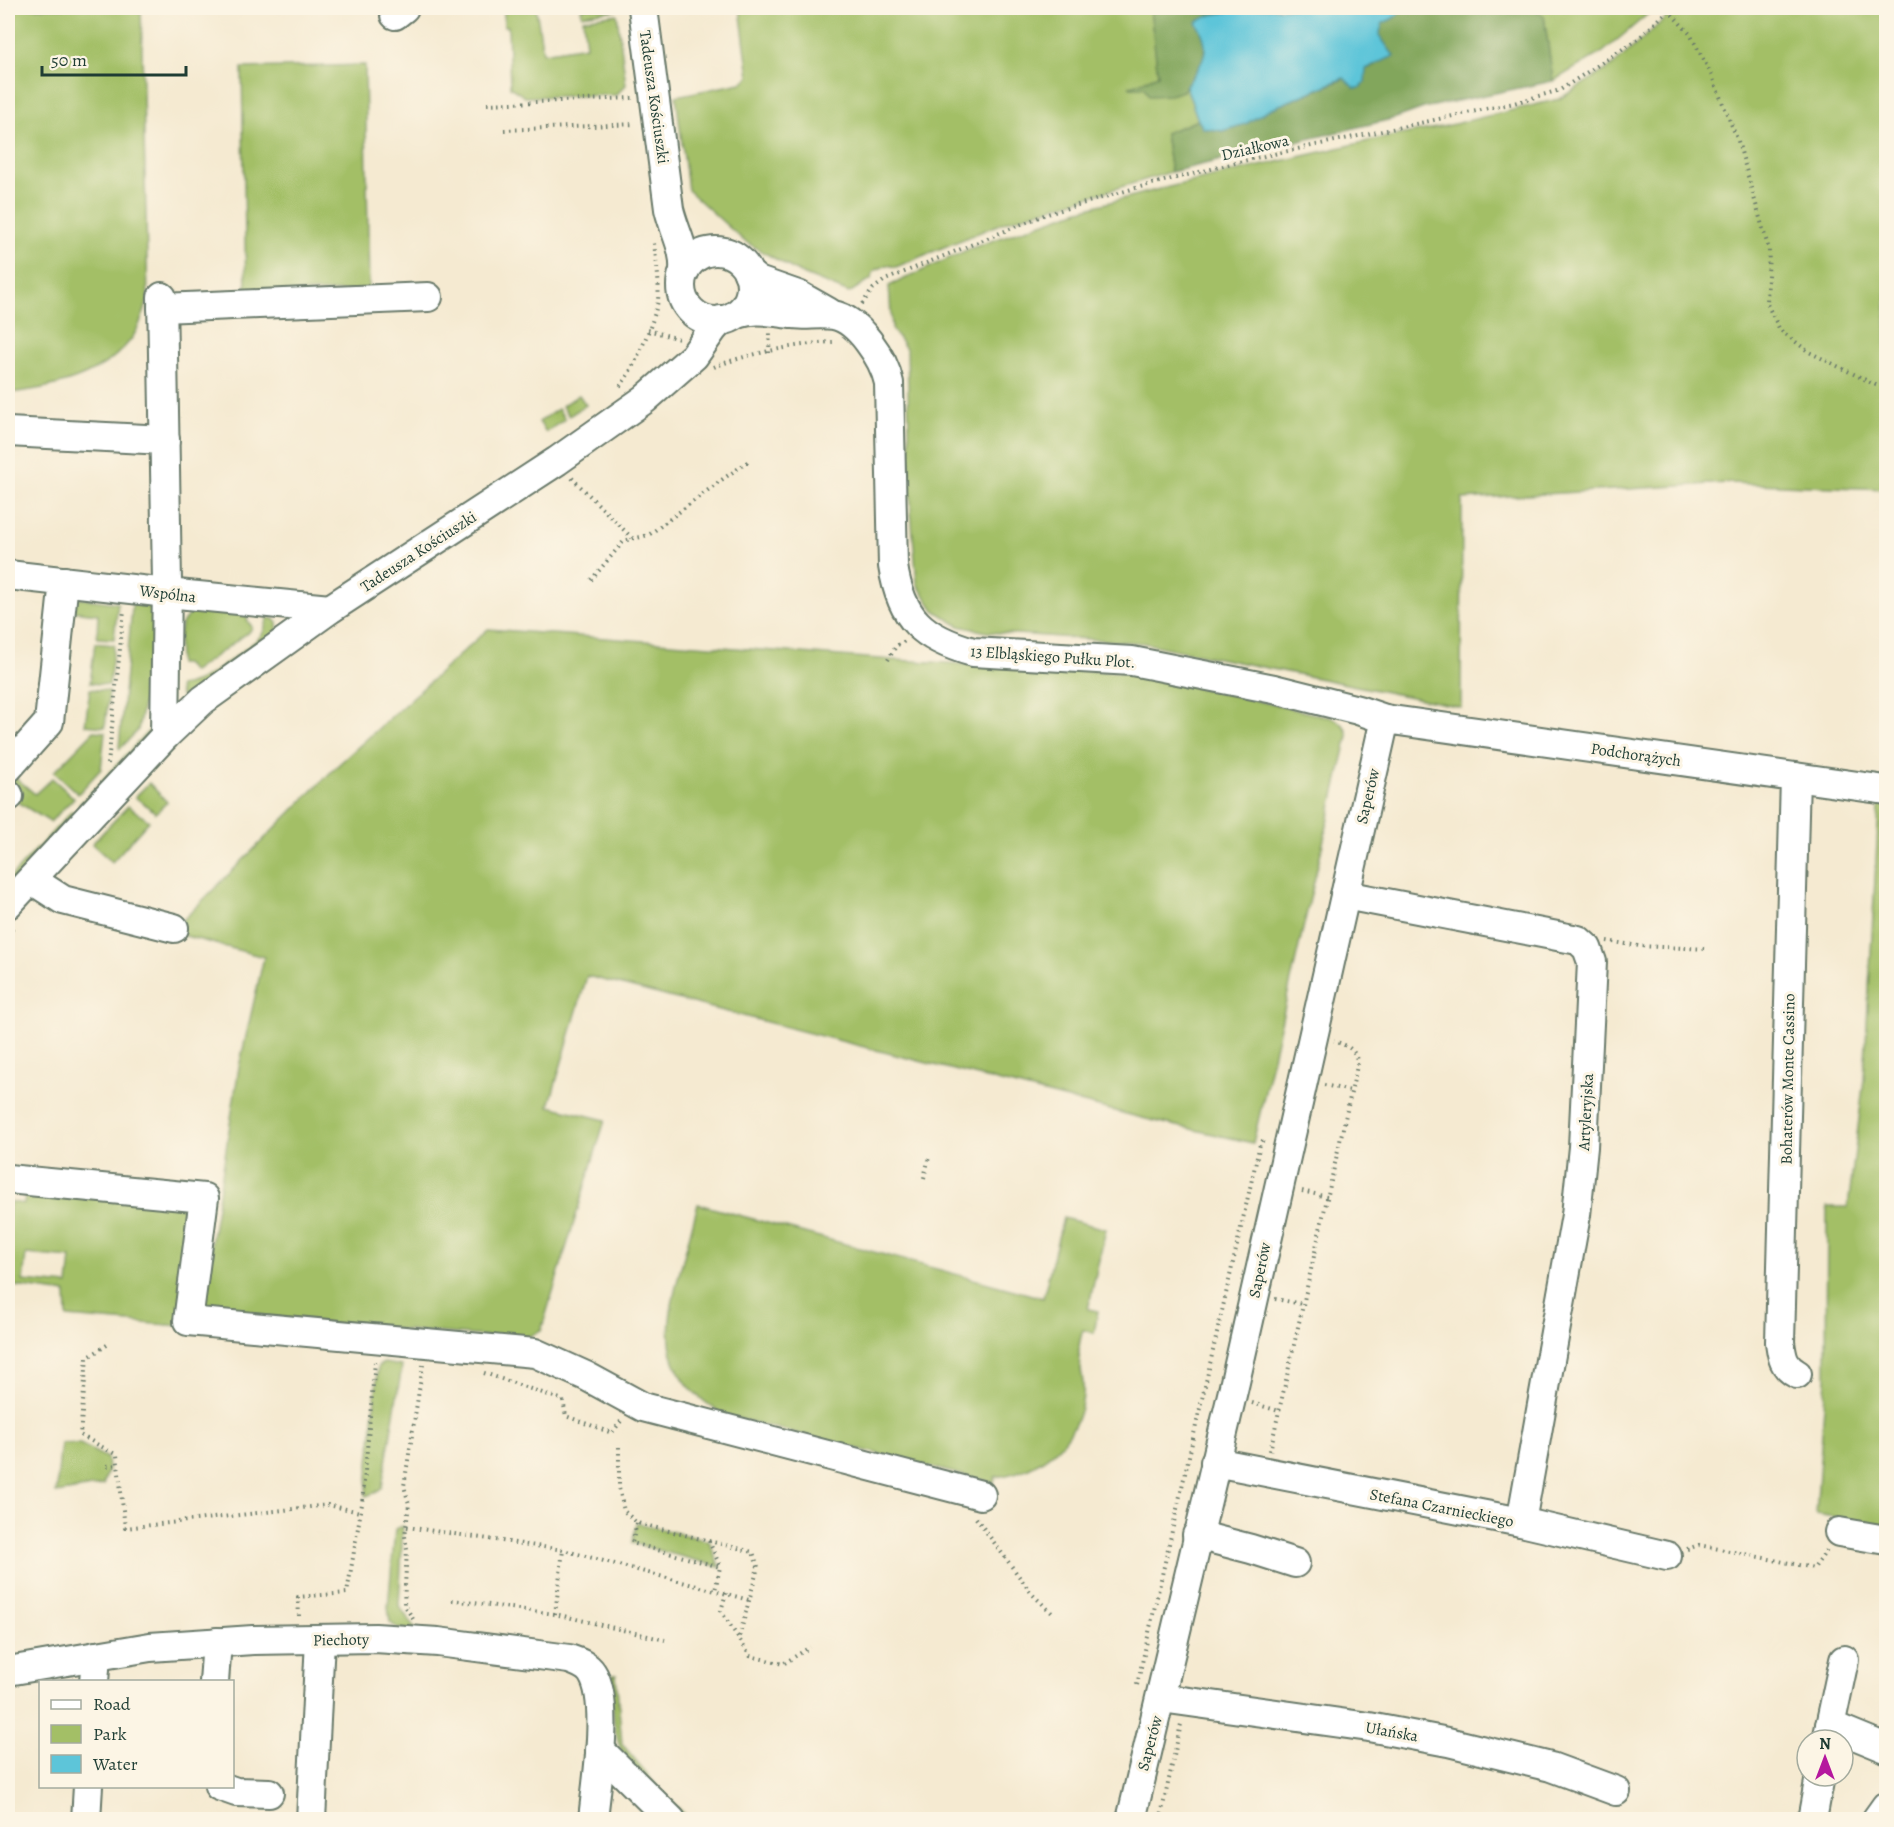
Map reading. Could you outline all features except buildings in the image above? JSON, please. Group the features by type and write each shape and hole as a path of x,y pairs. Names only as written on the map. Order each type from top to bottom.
{"street":[{"name":"Tadeusza Kościuszki","path":"643,8 667,187 673,224 683,251 684,272"},
{"name":"Tadeusza Kościuszki","path":"667,187 704,240 715,251"},
{"path":"676,371 688,326 688,306 681,290 684,272 696,257 715,251 731,254 738,259 748,273 751,282 748,300 729,317"},
{"name":"13 Elbląskiego Pułku Plot.","path":"748,273 758,281 815,303 839,326 875,350 887,371 890,393 893,566 896,585 910,615 933,637 948,645 973,652 1132,661 1253,684 1385,719"},
{"path":"165,736 165,440 162,303 428,297"},
{"path":"688,306 703,318 729,317 759,309 792,314 839,326"},
{"name":"Tadeusza Kościuszki","path":"8,904 165,736 203,700 330,609 557,460 659,389 694,356 713,328 729,317"},
{"path":"8,432 165,440"},
{"name":"Wspólna","path":"8,575 330,609"},
{"path":"8,786 49,722 64,580"},
{"name":"Podchorążych","path":"1385,719 1887,790"},
{"name":"Saperów","path":"1131,1820 1144,1759 1161,1698 1385,719"},
{"name":"Bohaterów Monte Cassino","path":"1795,777 1780,1342 1785,1364 1797,1374"},
{"path":"32,880 63,900 174,928"},
{"path":"1344,895 1578,940 1584,944"},
{"name":"Artyleryjska","path":"1521,1522 1576,1215 1592,962 1584,944"},
{"path":"8,1179 204,1198 188,1320 535,1353 586,1376 644,1407 981,1495"},
{"name":"Stefana Czarnieckiego","path":"1215,1462 1521,1522 1667,1556"},
{"path":"1839,1532 1887,1540"},
{"path":"1197,1536 1251,1549 1295,1563"},
{"name":"Piechoty","path":"8,1671 95,1669 150,1647 217,1642 375,1638 426,1641 569,1659 587,1667 596,1680 600,1698 600,1750 593,1820"},
{"path":"311,1820 320,1640"},
{"path":"214,1680 217,1642"},
{"path":"1830,1728 1844,1660"},
{"name":"Ułańska","path":"1161,1698 1370,1727 1448,1742 1551,1767 1616,1791"},
{"path":"1855,1740 1887,1748"},
{"path":"600,1750 671,1820"},
{"path":"86,1820 88,1788"},
{"path":"225,1788 236,1792 269,1793"},
{"path":"1812,1820 1818,1788"},
{"path":"1876,1820 1887,1806"}],"path":[{"name":"Działkowa","path":"839,326 873,289 885,280 1044,215 1132,189 1255,158 1382,133 1514,103 1560,90 1638,39 1669,9"},
{"path":"1669,9 1690,34 1711,74 1738,141 1768,250 1767,304 1780,330 1809,352 1876,385 1887,387"},
{"path":"635,88 637,107"},
{"path":"487,104 636,98"},
{"path":"638,115 639,130"},
{"path":"504,130 638,124"},
{"path":"616,389 632,367 658,301 657,266 652,233"},
{"path":"707,371 735,360 825,342 839,326"},
{"path":"591,580 624,541 650,534 749,461"},
{"path":"571,477 632,538"},
{"path":"108,764 116,757"},
{"path":"1584,944 1606,941 1639,946 1708,949"},
{"path":"1266,1472 1357,1066 1356,1054 1352,1049 1314,1034"},
{"path":"1147,1638 1260,1144 1269,1134"},
{"path":"924,1178 929,1157"},
{"path":"298,1597 346,1593 360,1512 376,1359 365,1345 366,1337"},
{"path":"107,1345 87,1358 80,1435 117,1455 125,1528 328,1505 360,1512"},
{"path":"423,1364 404,1486 409,1504 404,1604 426,1641"},
{"path":"619,1447 620,1488 624,1511 637,1523 753,1552 758,1567 739,1638"},
{"path":"107,1466 118,1465"},
{"path":"637,1523 632,1543 720,1567"},
{"path":"407,1527 563,1550 749,1600"},
{"path":"1667,1556 1699,1545 1814,1568 1839,1532"},
{"path":"709,1541 720,1567 715,1591"},
{"path":"555,1614 563,1550"},
{"path":"726,1593 721,1611 750,1656 783,1664 810,1647"},
{"path":"452,1600 555,1614 665,1640"}],"green space":[{"path":"8,8 141,8 148,300 140,325 132,338 107,362 92,371 59,384 8,393"},
{"path":"504,8 536,8 543,53 586,46 583,19 617,14 626,85 616,95 525,97 510,87 508,26 504,26"},
{"path":"581,8 616,8 616,10 582,15"},
{"path":"740,8 1150,8 1158,75 1183,91 1186,86 1198,120 1165,133 1171,172 1007,221 896,267 887,265 874,271 871,279 849,293 800,273 744,241 688,190 676,96 741,83 749,77"},
{"path":"1150,8 1233,8 1228,12 1210,15 1205,37 1204,59 1183,91 1170,95 1149,96 1144,87 1129,87 1158,75"},
{"path":"1405,8 1532,8 1544,16 1553,81 1424,108 1396,118 1171,172 1165,133 1198,120 1203,128 1222,131 1245,124 1268,110 1344,78 1350,82 1366,69 1375,66 1383,41 1379,35 1382,23 1392,19"},
{"path":"1532,8 1655,8 1603,52 1553,81 1544,16"},
{"path":"1677,8 1886,8 1886,489 1728,483 1462,499 1461,707 1143,643 987,632 959,626 934,610 917,584 911,511 907,350 892,329 889,286 969,249 1076,211 1160,189 1559,99 1611,67"},
{"path":"365,65 369,291 246,293 242,68"},
{"path":"579,395 586,405 569,416 562,406"},
{"path":"558,409 565,419 546,432 539,422"},
{"path":"69,597 118,603 114,639 97,638 98,614 71,611"},
{"path":"133,597 145,601 157,613 155,678 146,689 138,730 120,749 119,747"},
{"path":"199,609 248,614 247,620 252,627 250,631 193,672 185,664 179,664 178,639 185,619"},
{"path":"268,618 274,619 277,623 278,632 188,699 180,695 179,686 190,684 211,674 258,639 263,633"},
{"path":"488,629 893,660 1134,673 1333,718 1339,722 1345,727 1348,736 1253,1143 1146,1119 587,976 549,1106 605,1120 541,1331 523,1339 200,1314 239,1067 264,957 171,932 337,766"},
{"path":"95,643 114,645 109,685 90,683"},
{"path":"90,689 109,691 105,727 85,725"},
{"path":"156,723 150,734 85,810 79,805"},
{"path":"94,731 105,732 101,769 78,794 54,772"},
{"path":"9,772 35,794 52,778 74,798 50,822 16,801 23,793 8,776"},
{"path":"149,783 167,802 156,813 135,797"},
{"path":"1880,789 1886,790 1886,1525 1816,1514 1826,1379 1827,1207 1848,1207 1864,1079"},
{"path":"128,806 149,821 112,862 92,844"},
{"path":"72,811 78,817 8,891 8,880"},
{"path":"26,1186 196,1204 180,1326 67,1317 66,1293 8,1285 10,1202 24,1204","holes":["26,1254 71,1258 68,1285 23,1281"]},
{"path":"698,1204 1043,1298 1063,1218 1106,1229 1088,1309 1098,1311 1094,1333 1083,1330 1079,1344 1083,1395 1074,1427 1065,1440 1041,1461 1027,1469 995,1477 994,1483 724,1415 703,1401 688,1386 678,1370 669,1335 674,1294"},
{"path":"384,1363 402,1366 382,1487 377,1492 366,1496 378,1366"},
{"path":"61,1443 80,1444 107,1458 108,1471 103,1485 56,1493"},
{"path":"637,1523 709,1541 720,1567 632,1543"},
{"path":"403,1526 399,1606 417,1631 398,1629 390,1622 388,1607 395,1529"},
{"path":"612,1675 616,1675 622,1744 666,1797 690,1819 683,1819 623,1754 616,1736"}],"water":[{"path":"1233,8 1406,8 1383,23 1379,35 1394,56 1366,69 1365,82 1360,88 1354,88 1344,78 1268,110 1246,124 1222,131 1203,128 1186,86 1204,56 1204,41 1196,22 1210,15 1228,12"}]}
